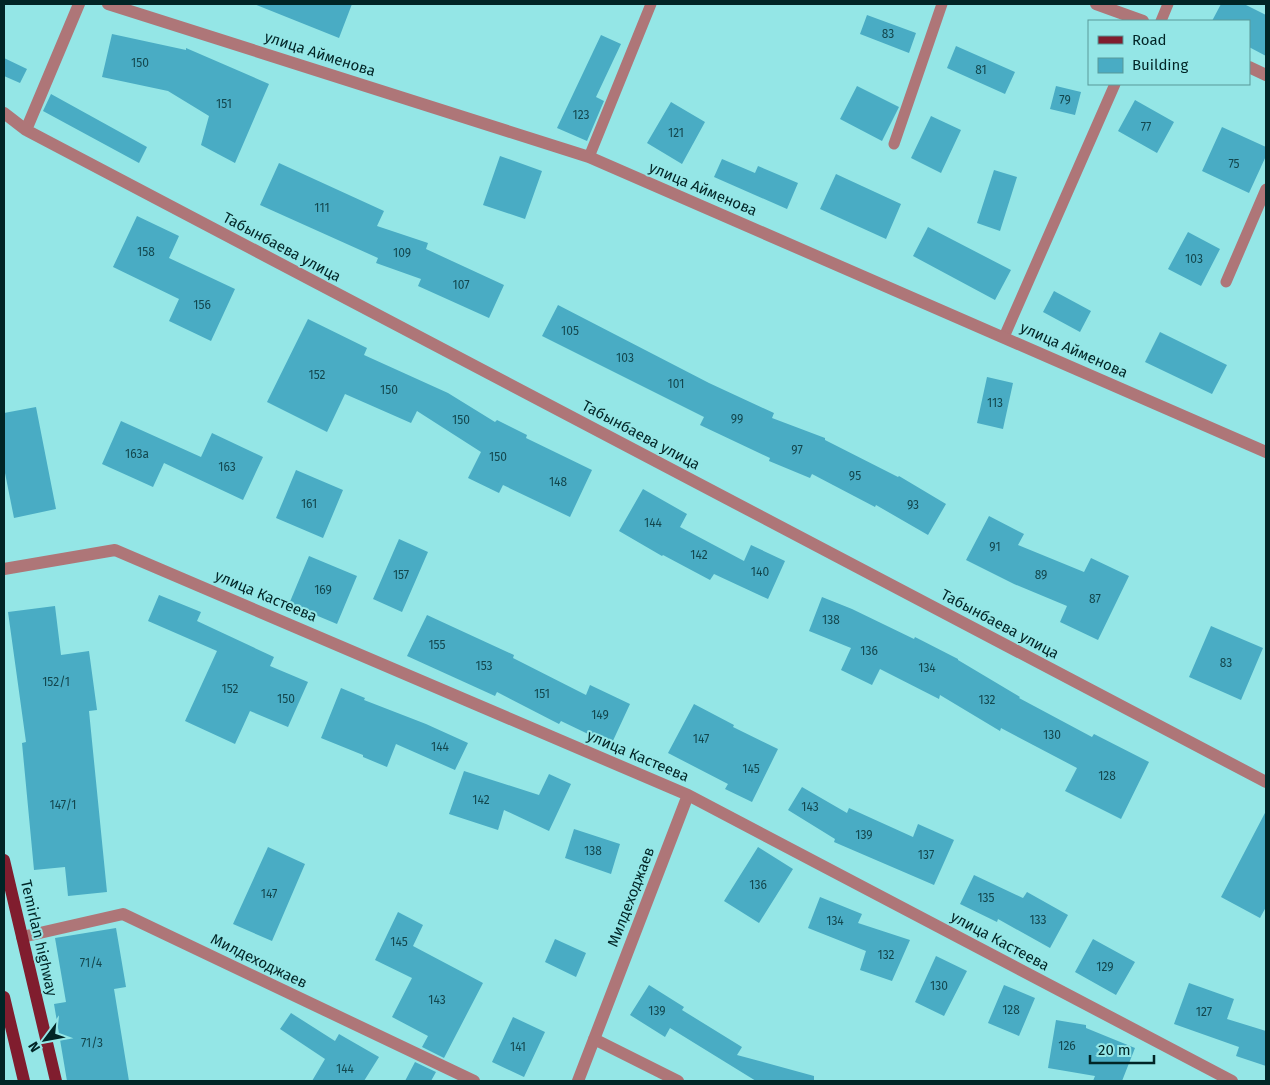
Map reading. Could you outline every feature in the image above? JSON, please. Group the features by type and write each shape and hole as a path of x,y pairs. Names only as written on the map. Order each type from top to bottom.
{"main road":[{"name":"Temirlan highway","path":"4,860 56,1081"},
{"path":"4,998 24,1081"}],"street":[{"path":"26,130 79,4"},
{"name":"улица Айменова","path":"108,4 589,157 1266,452"},
{"path":"1096,4 1140,20"},
{"path":"1250,67 1266,75"},
{"name":"Табынбаева улица","path":"4,113 26,130 1266,782"},
{"name":"улица Кастеева","path":"4,569 115,550 688,795 1232,1081"},
{"name":"Милдеходжаев","path":"578,1081 688,795"},
{"name":"Милдеходжаев","path":"22,937 123,914 474,1081"},
{"path":"594,1039 678,1081"}],"lane":[{"path":"589,157 651,4"},
{"path":"894,144 942,4"},
{"path":"1161,20 1168,4"},
{"path":"1004,337 1115,85"},
{"path":"1226,282 1266,189"}],"building":[{"path":"254,4 352,4 339,38"},
{"path":"1221,4 1244,4 1266,15 1266,56 1250,48 1250,20 1213,20"},
{"path":"867,15 916,33 909,53 860,34"},
{"path":"112,34 186,50 186,48 269,84 235,163 201,145 209,116 168,91 102,77"},
{"path":"601,35 621,44 596,97 604,101 587,141 557,128"},
{"path":"956,46 1015,72 1005,94 947,68"},
{"path":"4,58 27,69 20,83 4,76"},
{"path":"857,86 899,107 882,141 840,119"},
{"path":"1056,86 1081,92 1075,115 1050,109"},
{"path":"51,94 147,147 139,163 43,111"},
{"path":"1135,100 1174,122 1157,153 1118,131"},
{"path":"671,102 705,122 682,164 647,143"},
{"path":"931,116 961,130 941,173 911,158"},
{"path":"1222,127 1266,147 1266,156 1249,193 1202,171"},
{"path":"500,156 542,171 525,219 483,205"},
{"path":"722,159 755,173 758,166 798,183 787,209 714,177"},
{"path":"279,163 384,211 377,226 428,243 426,249 504,285 489,318 418,286 421,279 376,263 378,258 260,205"},
{"path":"994,170 1017,177 1000,231 977,223"},
{"path":"836,174 901,204 886,239 820,209"},
{"path":"137,216 179,236 169,258 235,289 211,341 169,321 179,299 113,267"},
{"path":"928,227 1011,270 995,300 913,256"},
{"path":"1188,232 1220,249 1201,286 1168,269"},
{"path":"1054,291 1091,311 1080,332 1043,312"},
{"path":"558,305 709,383 774,413 772,418 825,438 825,440 899,476 946,504 928,535 876,505 875,507 812,474 810,478 769,461 770,458 700,425 704,417 542,336"},
{"path":"308,319 367,348 364,355 448,393 495,422 497,420 527,435 526,438 592,470 570,517 503,485 499,493 468,478 481,452 417,411 411,423 345,394 327,432 267,402"},
{"path":"1160,332 1227,365 1212,394 1145,362"},
{"path":"987,377 1013,383 1003,429 977,423"},
{"path":"36,407 56,509 14,518 4,468 4,413"},
{"path":"121,421 201,457 212,433 263,457 243,500 164,463 153,487 102,464"},
{"path":"296,470 343,490 323,538 276,518"},
{"path":"643,489 687,514 680,527 744,561 751,545 785,561 768,599 714,574 710,580 662,556 619,531"},
{"path":"989,516 1024,534 1018,545 1084,572 1091,558 1129,576 1098,640 1060,622 1067,606 1014,584 966,560"},
{"path":"399,539 428,552 402,612 373,599"},
{"path":"309,556 357,576 337,624 289,604"},
{"path":"159,595 201,612 197,621 274,657 270,666 308,682 288,727 250,711 235,744 185,721 217,651 148,621"},
{"path":"822,597 852,609 914,639 915,637 958,659 1019,698 1092,737 1094,734 1149,762 1121,819 1065,791 1077,768 1001,728 1000,731 940,695 939,699 880,669 872,685 841,670 851,648 809,631"},
{"path":"55,606 61,655 89,651 97,710 89,711 107,892 68,896 65,867 34,870 22,743 26,742 8,612"},
{"path":"427,615 514,655 513,658 586,695 590,685 630,704 611,745 561,721 559,724 497,692 495,696 407,656"},
{"path":"1211,626 1263,648 1241,700 1189,677"},
{"path":"341,688 365,698 364,700 426,724 468,743 455,770 396,744 387,767 321,738"},
{"path":"694,704 734,725 733,727 778,749 752,802 725,789 728,784 668,753"},
{"path":"464,771 539,795 549,774 571,784 549,831 504,810 498,830 449,814"},
{"path":"802,787 847,813 849,808 913,837 918,824 954,840 934,885 834,842 835,839 788,810"},
{"path":"1266,811 1266,907 1260,918 1221,897"},
{"path":"574,829 620,844 611,874 565,858"},
{"path":"268,847 305,864 272,941 233,924"},
{"path":"758,847 793,869 759,923 724,901"},
{"path":"974,875 1023,898 1027,892 1068,915 1050,948 998,919 997,922 960,904"},
{"path":"820,897 862,914 858,923 910,940 892,981 860,970 866,951 808,928"},
{"path":"398,912 423,925 413,946 483,983 444,1058 422,1047 428,1036 392,1017 412,978 375,960"},
{"path":"116,928 126,987 114,989 129,1081 67,1081 54,1004 66,1002 55,938"},
{"path":"555,939 586,953 576,977 545,962"},
{"path":"1093,939 1135,962 1116,995 1075,972"},
{"path":"936,956 967,971 944,1016 915,1002"},
{"path":"1189,983 1234,999 1227,1019 1266,1031 1266,1066 1236,1056 1239,1047 1174,1024"},
{"path":"649,985 684,1007 682,1010 742,1047 737,1055 814,1076 814,1081 756,1081 670,1028 665,1037 630,1015"},
{"path":"1004,985 1035,998 1019,1036 988,1023"},
{"path":"291,1013 335,1041 339,1034 379,1057 364,1081 312,1081 325,1059 280,1029"},
{"path":"513,1017 545,1032 524,1077 492,1062"},
{"path":"1056,1020 1086,1025 1086,1028 1135,1048 1122,1081 1093,1081 1095,1076 1048,1068"},
{"path":"415,1062 436,1072 431,1081 405,1081"}]}
